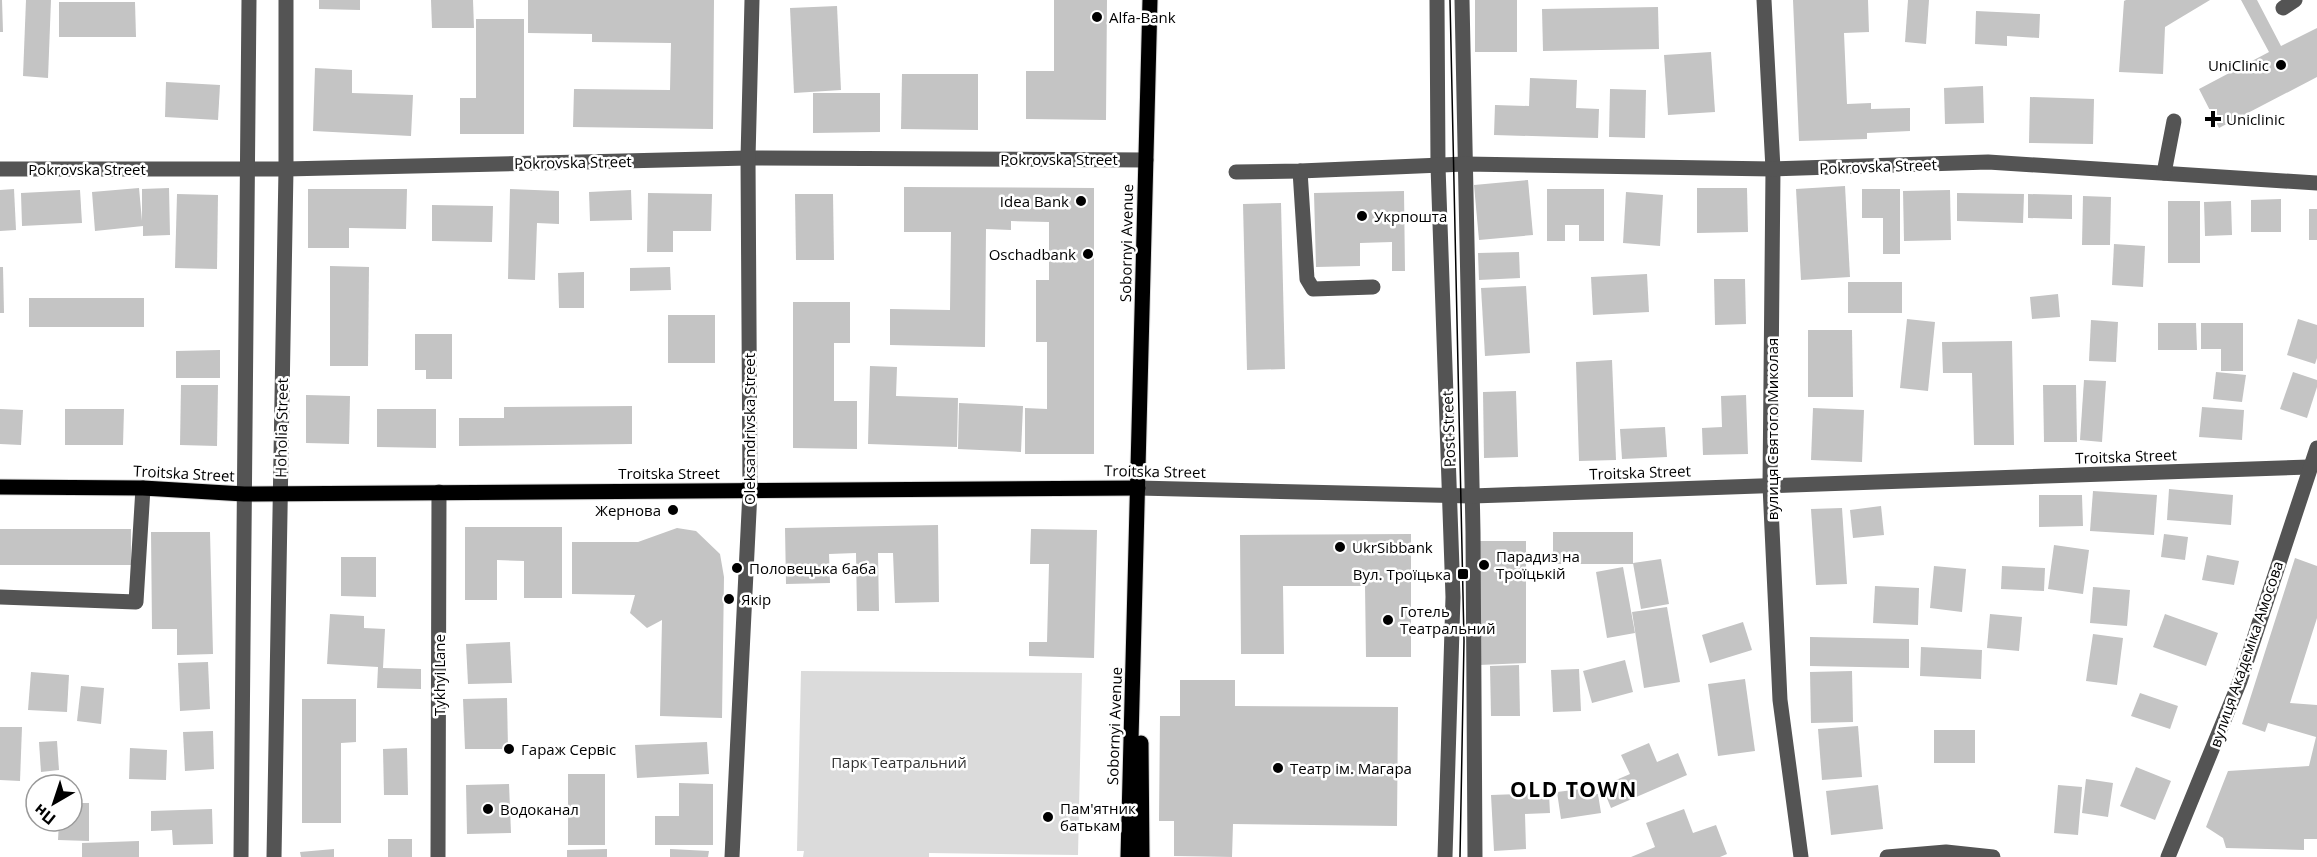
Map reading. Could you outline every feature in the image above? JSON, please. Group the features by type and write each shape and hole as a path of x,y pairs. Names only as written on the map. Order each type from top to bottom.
{"main road":[{"name":"Sobornyi Avenue","path":"1128,857 1150,0"},
{"name":"Troitska Street","path":"0,487 143,488 244,494 1138,488"},
{"name":"Sobornyi Avenue","path":"1138,488 1142,857"}],"street":[{"path":"241,857 249,0"},
{"name":"Hoholia Street","path":"274,857 286,169 286,0"},
{"name":"Oleksandrivska Street","path":"732,857 750,491 748,158 752,0"},
{"name":"Post Street","path":"1437,0 1438,166 1453,597 1445,857"},
{"name":"Post Street","path":"1462,0 1472,496 1475,857"},
{"name":"вулиця Святого Миколая","path":"1764,0 1773,169 1770,486 1780,700 1801,857"},
{"path":"2164,173 2174,121"},
{"name":"Pokrovska Street","path":"0,169 286,169 748,158 1146,160"},
{"name":"Pokrovska Street","path":"1236,171 1300,171 1465,164 1773,169 1988,162 2317,183"},
{"path":"1300,171 1307,279 1312,289 1373,287"},
{"name":"вулиця Академіка Амосова","path":"2168,857 2240,681 2317,448"},
{"name":"Troitska Street","path":"1138,488 1472,496 2309,467"},
{"path":"0,597 136,602 143,488"},
{"name":"Tykhyi Lane","path":"438,857 439,492"},
{"path":"1887,857 1946,852 1993,857"}],"green space":[{"name":"Парк Театральний","path":"801,671 1082,673 1078,855 929,853 929,857 803,857 804,851 797,851"}],"building":[{"path":"0,0 2,0 3,32 0,32"},
{"path":"26,0 51,0 48,78 23,76"},
{"path":"319,0 360,0 360,10 319,9"},
{"path":"431,0 473,0 474,28 432,28"},
{"path":"528,0 714,0 713,129 573,127 574,89 670,90 671,43 592,42 592,34 528,33"},
{"path":"1054,0 1107,0 1106,120 1026,119 1026,71 1054,71"},
{"path":"1475,0 1517,0 1517,52 1475,52"},
{"path":"1793,0 1868,0 1869,32 1844,33 1847,104 1871,103 1871,109 1910,108 1910,131 1867,133 1867,139 1799,141"},
{"path":"1908,0 1929,0 1926,44 1905,42"},
{"name":"UniСlinic","path":"2210,0 2165,27 2163,74 2119,72 2124,1"},
{"name":"UniСlinic","path":"2241,0 2257,0 2281,46 2317,28 2317,77 2219,128 2199,89 2269,52"},
{"path":"59,2 135,2 136,37 59,37"},
{"path":"837,6 841,90 794,93 790,8"},
{"path":"1658,7 1659,49 1543,51 1542,9"},
{"path":"1976,11 2040,14 2039,38 2007,36 2007,46 1975,44"},
{"path":"476,19 524,19 524,134 460,134 460,98 476,98"},
{"path":"1711,52 1715,112 1668,115 1664,55"},
{"path":"315,68 352,70 352,93 413,95 411,136 313,131"},
{"path":"902,74 978,74 978,130 901,129"},
{"path":"1530,78 1577,80 1576,108 1599,109 1598,138 1494,135 1495,105 1529,106"},
{"path":"166,82 220,85 218,120 165,117"},
{"path":"1983,86 1984,123 1945,124 1944,88"},
{"path":"1610,89 1646,90 1645,138 1609,137"},
{"path":"813,93 880,93 880,132 813,133"},
{"path":"2030,97 2094,99 2093,144 2029,143"},
{"path":"1528,180 1533,235 1479,240 1474,185"},
{"path":"1845,186 1850,277 1801,280 1796,189"},
{"path":"904,187 1094,188 1094,454 1025,454 1025,408 1047,409 1047,342 1036,342 1036,280 1049,280 1049,222 1011,221 1011,230 986,229 985,347 890,345 890,309 950,310 951,232 904,232"},
{"path":"139,188 142,221 142,189 169,188 170,235 143,236 143,226 95,231 92,192"},
{"path":"1697,188 1747,188 1748,232 1697,233"},
{"path":"14,189 16,230 0,231 0,190"},
{"path":"308,189 407,189 406,229 349,228 349,248 308,248"},
{"path":"510,189 559,191 559,224 537,223 535,280 508,279"},
{"path":"1547,189 1604,189 1604,241 1579,241 1579,225 1565,225 1565,241 1547,241"},
{"path":"1862,189 1900,189 1900,254 1883,254 1883,218 1862,218"},
{"path":"80,190 82,223 22,226 21,193"},
{"path":"631,190 632,220 590,221 589,192"},
{"path":"1950,190 1951,240 1904,241 1903,191"},
{"path":"1404,191 1405,271 1392,271 1392,242 1360,243 1360,266 1316,267 1314,193"},
{"path":"1626,192 1663,195 1660,246 1623,243"},
{"path":"648,193 712,194 711,231 673,231 673,252 647,252"},
{"path":"1957,193 2024,194 2023,223 1957,221"},
{"path":"177,194 218,195 217,269 175,268"},
{"path":"795,194 833,194 834,260 796,260"},
{"path":"2028,194 2072,195 2072,219 2028,218"},
{"path":"2083,196 2111,197 2110,245 2082,245"},
{"path":"2281,199 2281,232 2251,232 2251,200"},
{"path":"2168,201 2200,201 2200,263 2168,263"},
{"path":"2231,201 2232,235 2205,236 2204,202"},
{"path":"1281,203 1285,369 1247,370 1243,204"},
{"path":"432,205 493,206 492,242 432,241"},
{"path":"2309,209 2317,209 2317,240 2309,240"},
{"path":"2114,244 2145,246 2143,287 2112,285"},
{"path":"1519,252 1520,278 1479,280 1478,253"},
{"path":"330,266 369,267 368,366 330,366"},
{"path":"0,267 3,267 4,313 0,313"},
{"path":"670,267 671,290 630,291 630,268"},
{"path":"584,272 584,308 559,308 558,273"},
{"path":"1647,274 1649,312 1593,315 1591,277"},
{"path":"1714,279 1745,279 1746,324 1715,325"},
{"path":"1848,282 1902,282 1902,313 1848,313"},
{"path":"1526,286 1530,353 1485,356 1481,288"},
{"path":"2058,294 2060,317 2032,319 2030,297"},
{"path":"29,298 144,298 144,327 29,327"},
{"path":"793,302 850,302 850,343 834,343 834,401 857,401 857,449 793,448"},
{"path":"668,315 715,315 715,363 668,363"},
{"path":"1907,319 1935,322 1928,391 1900,388"},
{"path":"2298,319 2317,325 2315,364 2287,355"},
{"path":"2091,320 2118,322 2116,362 2089,361"},
{"path":"2158,323 2196,323 2197,350 2158,350"},
{"path":"2201,323 2243,323 2243,371 2221,371 2221,349 2201,349"},
{"path":"1808,330 1852,330 1853,397 1808,397"},
{"path":"415,334 452,334 452,379 426,379 426,370 415,370"},
{"path":"2012,341 2014,445 1974,445 1972,373 1943,373 1942,342"},
{"path":"220,350 220,378 176,378 176,351"},
{"path":"1612,360 1616,460 1579,461 1576,362"},
{"path":"870,366 897,367 896,396 958,398 957,447 868,444"},
{"path":"2216,372 2246,375 2242,402 2213,399"},
{"path":"2293,372 2317,380 2307,418 2280,409"},
{"path":"2084,380 2106,381 2102,442 2080,440"},
{"path":"181,385 218,385 217,446 180,445"},
{"path":"2043,385 2076,385 2077,442 2044,442"},
{"path":"1516,391 1518,457 1484,458 1483,392"},
{"path":"306,395 350,396 349,444 306,443"},
{"path":"1746,395 1748,454 1703,455 1702,428 1722,427 1721,396"},
{"path":"959,403 1023,406 1021,452 958,449"},
{"path":"632,406 632,444 459,446 459,418 504,418 504,407"},
{"path":"2202,407 2244,410 2242,440 2199,437"},
{"path":"1813,408 1864,410 1862,462 1811,460"},
{"path":"0,409 23,410 21,445 0,444"},
{"path":"65,409 124,409 123,445 65,445"},
{"path":"377,409 436,409 436,448 377,447"},
{"path":"1665,427 1667,457 1622,459 1620,429"},
{"path":"2169,489 2233,495 2231,525 2167,520"},
{"path":"2093,491 2157,495 2154,535 2090,531"},
{"path":"2039,495 2082,495 2083,526 2039,527"},
{"path":"1881,506 1884,535 1853,538 1850,510"},
{"path":"1842,508 1847,584 1816,585 1811,509"},
{"path":"938,525 939,602 895,603 893,553 878,553 879,611 857,611 856,553 829,554 830,583 786,584 785,528"},
{"path":"465,527 562,527 562,598 524,598 524,561 497,560 497,600 465,600"},
{"path":"677,528 696,531 720,554 724,577 722,718 660,716 662,620 647,628 630,613 635,595 572,594 572,542 638,542"},
{"path":"0,529 131,529 131,565 0,565"},
{"path":"1031,529 1097,530 1094,658 1029,656 1029,642 1047,642 1049,564 1030,564"},
{"path":"151,532 210,532 213,654 177,655 177,629 152,629"},
{"path":"1553,532 1633,532 1633,564 1553,564"},
{"name":"Готель Театральний","path":"1411,534 1411,657 1366,657 1365,586 1283,586 1284,654 1241,654 1240,535"},
{"path":"2164,534 2188,537 2185,560 2161,557"},
{"path":"1478,541 1526,541 1526,663 1479,665"},
{"path":"2054,545 2089,550 2083,594 2048,589"},
{"path":"2207,555 2239,561 2234,585 2202,580"},
{"path":"341,557 376,557 376,597 341,596"},
{"path":"2295,558 2317,566 2317,618 2290,703 2317,705 2317,839 2304,839 2304,850 2226,848 2223,838 2206,827 2228,771 2309,766 2316,737 2268,723 2265,732 2242,724"},
{"path":"1661,559 1669,604 1641,609 1633,563"},
{"path":"1934,566 1966,569 1962,612 1930,608"},
{"path":"2002,566 2045,568 2044,591 2001,589"},
{"path":"1623,567 1635,633 1607,638 1596,572"},
{"path":"1875,586 1919,588 1918,625 1873,623"},
{"path":"2093,587 2130,590 2127,626 2090,623"},
{"path":"1667,607 1680,682 1644,688 1632,612"},
{"path":"330,614 364,616 364,628 385,629 383,668 421,669 421,689 377,688 378,667 327,664"},
{"path":"1990,614 2022,617 2019,651 1987,648"},
{"path":"2165,614 2218,633 2206,666 2153,647"},
{"path":"1743,622 1752,650 1710,663 1702,635"},
{"path":"2093,634 2123,638 2117,685 2086,681"},
{"path":"1810,637 1909,639 1909,668 1810,666"},
{"path":"510,642 512,683 468,684 466,644"},
{"path":"1921,647 1982,650 1981,679 1920,676"},
{"path":"1625,660 1633,692 1592,703 1583,671"},
{"path":"208,662 210,709 180,711 178,663"},
{"path":"1519,665 1520,716 1491,716 1490,666"},
{"path":"1579,669 1581,711 1553,712 1551,670"},
{"path":"1852,671 1853,722 1811,723 1810,672"},
{"path":"31,672 69,675 67,712 28,710"},
{"path":"1745,679 1755,751 1718,756 1708,684"},
{"name":"Театр ім. Магара","path":"1180,680 1235,680 1235,706 1398,707 1397,826 1233,824 1232,857 1174,856 1174,821 1159,821 1160,716 1180,716"},
{"path":"81,686 104,688 101,724 77,721"},
{"path":"2140,693 2178,706 2170,729 2131,716"},
{"path":"507,698 508,749 465,749 463,699"},
{"path":"302,699 356,699 356,742 341,743 341,823 302,823"},
{"path":"1858,726 1862,777 1822,780 1818,729"},
{"path":"0,727 22,727 20,781 0,780"},
{"path":"1934,730 1975,730 1975,763 1934,763"},
{"path":"213,731 214,769 185,771 183,732"},
{"path":"57,741 59,770 41,772 39,742"},
{"path":"707,742 709,774 637,778 635,745"},
{"path":"1649,743 1657,762 1678,753 1687,775 1611,808 1602,786 1630,774 1621,755"},
{"path":"130,748 167,750 166,780 129,779"},
{"path":"407,748 408,795 384,795 383,749"},
{"path":"2136,767 2171,781 2155,820 2120,806"},
{"path":"568,774 605,774 605,845 568,845"},
{"path":"2086,779 2113,783 2108,817 2082,813"},
{"path":"679,783 713,784 713,845 655,845 655,816 679,816"},
{"name":"Водоканал","path":"509,784 511,833 467,834 466,785"},
{"path":"1878,785 1883,829 1831,835 1826,791"},
{"path":"2058,785 2082,787 2078,835 2054,833"},
{"path":"1581,789 1582,796 1598,794 1601,813 1561,819 1557,792"},
{"path":"1549,793 1550,813 1525,814 1526,849 1494,851 1491,795"},
{"path":"84,803 89,803 89,841 58,840 58,833 84,833"},
{"path":"212,809 213,844 173,845 172,830 151,831 151,811"},
{"path":"1684,809 1693,833 1716,825 1727,854 1720,857 1631,857 1655,847 1646,823"},
{"path":"388,839 412,839 412,857 388,857"},
{"path":"139,841 139,857 82,857 82,843"},
{"path":"334,849 334,857 301,857 300,852"},
{"path":"607,849 607,857 567,857 567,850"},
{"path":"670,849 709,851 708,857 670,857"}],"tram line":[{"path":"1450,0 1464,641 1460,857"}],"place":[{"name":"Alfa-Bank","path":"1097,17"},
{"name":"UniСlinic","path":"2281,65"},
{"name":"Uniclinic","path":"2213,119"},
{"name":"Idea Bank","path":"1081,201"},
{"name":"Укрпошта","path":"1362,216"},
{"name":"Oschadbank","path":"1088,254"},
{"name":"Жернова","path":"673,510"},
{"name":"UkrSibbank","path":"1340,547"},
{"name":"Парадиз на Троїцькій","path":"1484,565"},
{"name":"Половецька баба","path":"737,568"},
{"name":"Вул. Троїцька","path":"1463,574"},
{"name":"Якір","path":"729,599"},
{"name":"Готель Театральний","path":"1388,620"},
{"name":"Гараж Сервіс","path":"509,749"},
{"name":"Театр ім. Магара","path":"1278,768"},
{"name":"Водоканал","path":"488,809"},
{"name":"Пам'ятник батькам","path":"1048,817"}],"district":[{"name":"OLD TOWN","path":"1574,789"}]}
